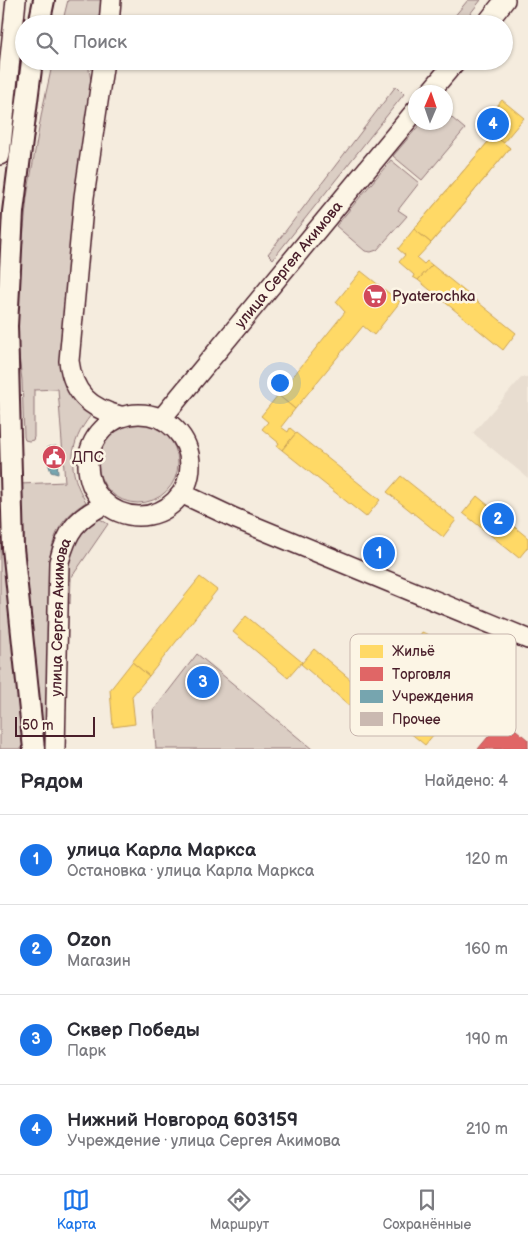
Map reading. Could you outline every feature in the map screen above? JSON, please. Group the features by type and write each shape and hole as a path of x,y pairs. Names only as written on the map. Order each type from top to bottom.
{"main road":[{"path":"41,15 44,0"},
{"path":"31,70 13,212 6,326 13,548 34,749"},
{"path":"0,477 10,454"}],"street":[{"path":"0,155 16,0"},
{"path":"110,15 111,0"},
{"path":"493,15 505,0"},
{"path":"103,70 84,197 69,360 73,381 84,397 102,411 120,416 146,413 162,418 176,429 186,443 190,460 189,477 183,494 171,505 156,513 140,516 123,513 106,504 97,493 90,478 88,461 92,445 100,431 120,416"},
{"path":"436,85 448,70"},
{"name":"улица Сергея Акимова","path":"162,418 408,120"},
{"path":"183,494 234,518 516,634"},
{"name":"улица Сергея Акимова","path":"55,749 59,562 68,533 76,523 91,511 106,504"},
{"path":"516,634 528,639"}],"shaded area":[{"path":"68,0 102,0 102,15 64,15"},
{"path":"468,0 481,0 469,15 456,15"},
{"path":"51,70 89,70 93,90 67,275 61,362 66,388 75,402 91,415 78,436 73,458 76,479 86,502 71,513 57,532 50,558 48,749 43,749 21,567 24,534 20,484 65,482 58,389 34,390 34,437 33,440 25,440 22,380 16,332 27,197"},
{"path":"396,86 404,94 273,259 268,254"},
{"path":"453,119 465,129 422,180 393,156 415,130 453,130"},
{"path":"391,160 419,183 398,210 407,216 377,250 365,251 336,226"},
{"path":"522,377 528,378 528,478 473,433"},
{"path":"138,423 153,426 166,435 175,448 178,463 175,478 166,491 153,500 138,503 123,500 110,491 101,478 98,463 101,448 110,435 123,426"},
{"path":"100,519 108,524 71,578 70,604 66,595 65,583 70,556 75,542 82,531 90,522"},
{"path":"0,533 3,536 25,749 0,749"},
{"path":"197,654 312,749 156,749 153,711"}],"building: Жильё":[{"path":"502,100 524,118 503,143 510,148 431,243 414,229 494,135 481,125"},
{"path":"494,135 510,148 431,243 414,229"},
{"path":"414,229 431,243 417,258 424,264 427,261 432,265 418,280 399,262 405,255 398,249"},
{"path":"432,265 516,333 503,350 418,280"},
{"path":"361,271 400,302 374,335 363,326 295,409 278,395 345,312 336,302"},
{"path":"278,395 295,409 281,427 288,432 290,428 296,433 282,450 277,446 279,443 262,429 268,422 261,416"},
{"path":"296,433 380,500 366,517 282,450"},
{"path":"401,476 456,520 443,537 387,492"},
{"path":"477,496 528,538 528,547 519,558 463,513"},
{"path":"200,577 217,590 149,676 132,662"},
{"path":"246,616 302,662 288,678 233,632"},
{"path":"314,649 350,679 350,706 301,664"},
{"path":"132,662 149,676 132,696 135,724 113,727 110,690"},
{"path":"414,736 432,736 425,745"}],"building: Торговля":[{"path":"516,730 528,740 528,749 478,749 489,736 516,736"}],"building: Учреждения":[{"name":"ДПС","path":"56,446 58,474 51,472 48,462 51,462 51,453 48,453 48,447"}],"place":[{"name":"Нижний Новгород 603159","path":"493,124"},
{"name":"Pyaterochka","path":"375,296"},
{"name":"ДПС","path":"54,457"},
{"name":"Ozon","path":"498,519"},
{"name":"улица Карла Маркса","path":"379,553"},
{"name":"Сквер Победы","path":"203,682"}]}
